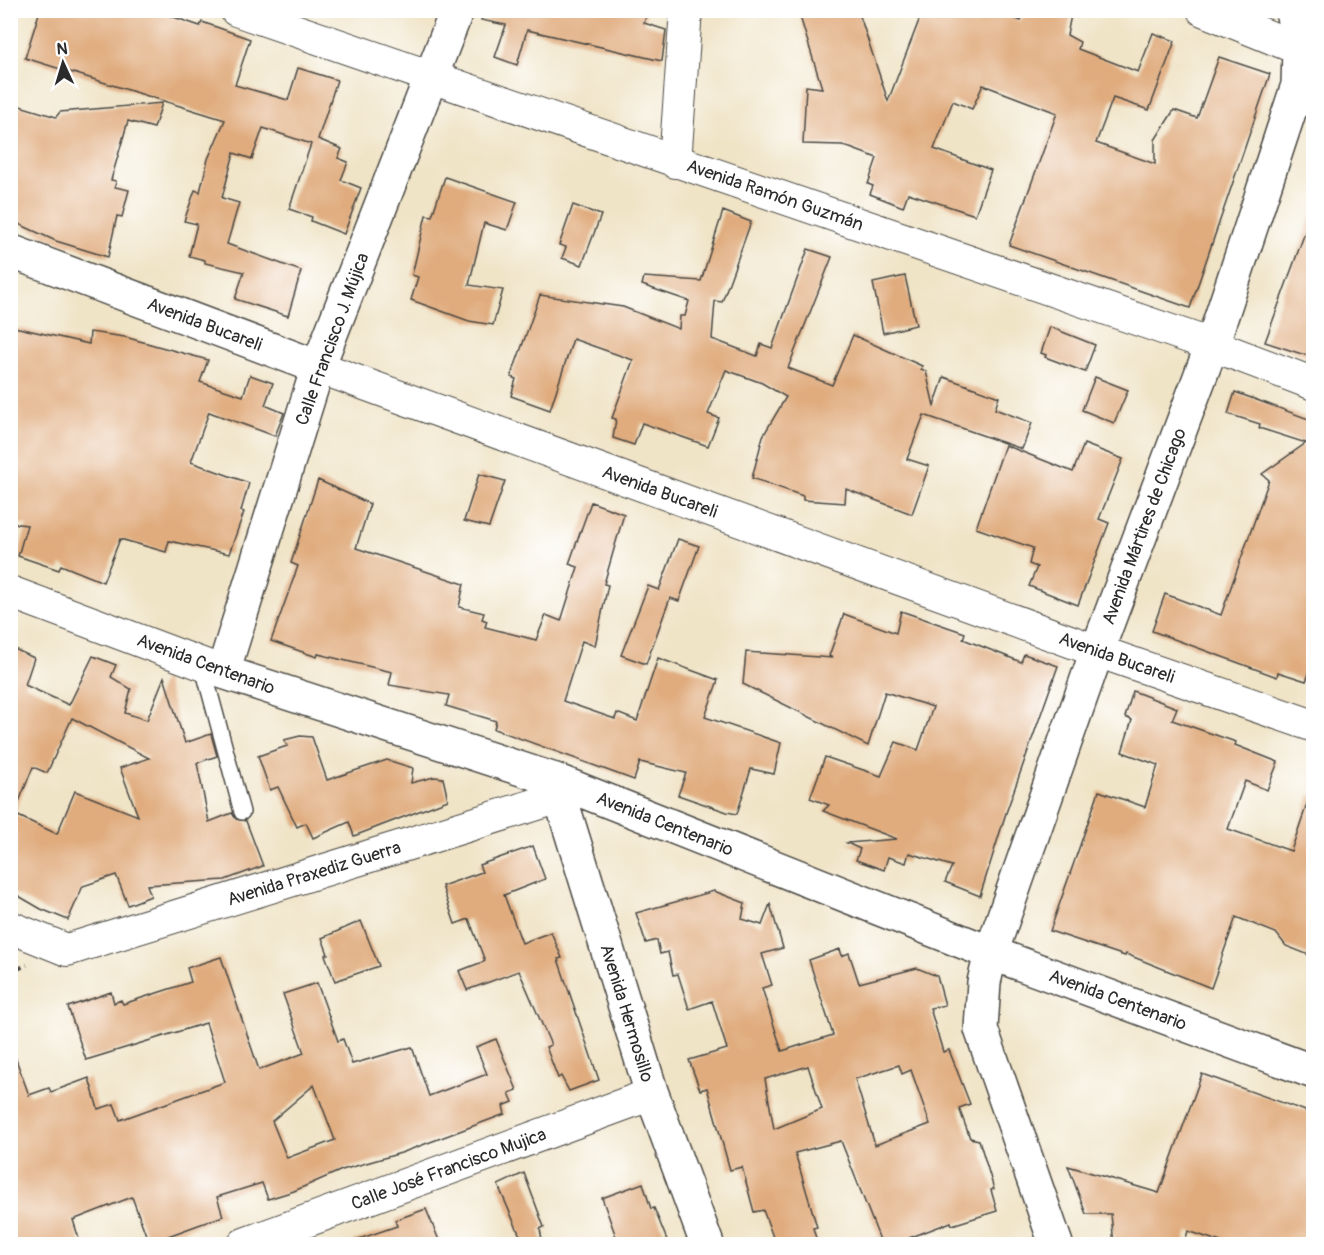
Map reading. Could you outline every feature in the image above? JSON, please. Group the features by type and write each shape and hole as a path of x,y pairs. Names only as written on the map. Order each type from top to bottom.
{"street":[{"name":"Avenida Ramón Guzmán","path":"236,10 1212,345 1314,384"},
{"name":"Calle Francisco J. Mújica","path":"213,668 318,367 457,10"},
{"path":"675,162 686,10"},
{"path":"1203,10 1306,52"},
{"name":"Avenida Mártires de Chicago","path":"1056,1245 981,1029 984,982 991,953 1097,651 1212,345 1298,85 1306,52 1292,10"},
{"name":"Avenida Bucareli","path":"10,250 318,367 1097,651 1314,726"},
{"name":"Avenida Centenario","path":"10,592 213,668 558,788 991,953 1314,1072"},
{"name":"Avenida Praxediz Guerra","path":"10,927 67,950 558,788"},
{"name":"Avenida Hermosillo","path":"558,788 652,1094 707,1245"},
{"name":"Calle José Francisco Mujica","path":"244,1245 652,1094"}],"lane":[{"path":"213,668 242,812"}],"building":[{"path":"40,10 153,10 200,26 202,22 250,39 235,85 288,100 298,68 337,80 318,139 342,149 338,158 348,162 341,180 361,188 344,234 311,221 312,217 289,209 311,144 263,128 252,159 234,153 222,198 239,203 227,244 301,271 288,316 235,299 244,272 205,263 205,260 189,256 197,224 184,221 195,190 200,192 208,159 225,120 25,58"},
{"path":"482,10 648,10 644,23 666,30 662,61 527,30 517,65 495,57 506,25 481,20"},
{"path":"798,10 858,10 888,101 923,10 993,10 1021,21 1024,10 1072,10 1067,35 1080,42 1078,49 1138,72 1153,33 1175,41 1149,110 1113,98 1096,143 1155,164 1155,140 1174,110 1197,118 1219,57 1270,74 1190,308 1009,245 1057,113 983,85 972,109 953,101 934,149 991,170 975,215 908,193 903,207 870,194 873,186 868,184 877,158 842,145 803,144 806,86 822,88"},
{"path":"10,103 56,117 60,112 162,103 154,128 128,121 111,180 116,181 115,187 129,190 122,217 117,216 108,257 56,241 10,220"},
{"path":"445,177 517,202 507,230 484,223 469,285 503,290 493,325 469,321 411,300 418,277 412,275 426,215 432,216"},
{"path":"573,205 601,215 582,265 562,258 566,247 559,245"},
{"path":"723,211 751,222 722,302 715,301 712,339 757,356 761,344 772,348 808,249 832,257 788,368 832,385 853,335 922,366 921,369 926,371 934,406 944,377 999,397 995,409 1032,423 1022,449 924,415 907,459 929,466 912,514 846,489 845,503 803,500 803,496 752,478 763,436 786,397 762,383 726,370 708,414 719,418 708,446 642,423 634,445 613,438 616,419 612,418 633,360 573,339 550,410 511,396 516,379 511,377 540,295 623,307 679,329 680,316 685,316 689,301 642,285 644,277 701,281"},
{"path":"1311,216 1314,217 1314,358 1265,342"},
{"path":"905,276 916,325 883,333 873,283"},
{"path":"10,326 89,344 90,332 125,337 208,360 200,382 243,396 250,375 273,383 265,405 284,413 275,436 209,412 191,462 249,483 241,511 244,512 229,554 169,541 166,552 120,539 103,582 61,565 59,570 18,556 27,525 10,523"},
{"path":"1050,327 1095,345 1085,372 1045,357 1046,355 1041,353"},
{"path":"1095,377 1128,390 1114,423 1082,410"},
{"path":"1235,392 1314,421 1314,662 1306,681 1278,672 1277,677 1152,631 1165,594 1221,615 1269,480 1262,474 1306,443 1259,428 1260,424 1228,414"},
{"path":"1084,444 1123,459 1099,519 1109,523 1078,605 1029,586 1037,567 1029,564 1033,548 976,528 1005,445 1073,472"},
{"path":"479,474 505,481 489,527 464,521"},
{"path":"318,480 370,504 356,548 464,584 459,607 484,613 482,619 487,621 485,627 536,640 546,615 561,621 578,567 569,564 591,502 624,514 604,584 608,585 595,646 582,641 563,701 615,719 617,713 637,721 658,658 718,680 705,717 781,743 774,774 751,769 737,814 727,812 678,795 686,773 640,762 634,780 494,729 496,721 446,706 449,695 389,685 392,672 318,654 317,657 271,641 298,566 291,563"},
{"path":"678,539 699,546 679,601 670,598 646,664 621,655 648,586 659,590"},
{"path":"901,611 965,633 963,639 1021,662 1024,654 1058,666 1006,813 980,896 945,882 952,866 909,853 906,863 888,857 884,870 856,860 860,849 847,843 897,839 823,811 829,805 810,798 825,757 881,776 896,742 918,750 933,707 885,692 868,746 743,684 746,652 833,658 829,656 844,614 896,633"},
{"path":"10,647 34,658 25,685 69,705 93,656 116,665 111,677 131,689 125,713 147,720 164,677 185,743 211,734 217,756 197,763 209,822 232,813 236,819 246,821 263,866 225,880 147,885 151,896 128,905 116,875 83,886 68,920 41,909 10,891","holes":["72,718 149,758 120,768 138,816 75,791 57,834 14,814 33,767 47,773"]},
{"path":"1133,691 1177,708 1172,720 1236,742 1235,745 1278,762 1267,790 1245,781 1228,829 1291,851 1310,795 1314,796 1314,957 1286,946 1276,933 1236,917 1211,988 1126,954 1125,956 1050,931 1099,791 1145,807 1158,765 1122,752 1132,720 1125,717"},
{"path":"300,736 312,737 327,780 387,760 413,768 411,783 434,777 443,778 448,800 354,836 349,822 313,838 306,823 297,827 278,787 270,790 258,756 287,746 284,740"},
{"path":"533,846 545,879 504,895 522,943 551,932 562,958 558,959 599,1080 569,1091 561,1076 558,1078 546,1047 551,1045 519,971 467,990 459,971 485,961 469,919 455,924 442,886 482,872 479,865"},
{"path":"714,891 745,903 742,919 762,925 770,904 783,948 762,954 772,985 762,988 782,1051 833,1035 809,960 840,949 842,956 849,953 859,983 917,968 937,976 945,1005 930,1008 943,1052 949,1050 970,1104 959,1108 970,1138 979,1140 994,1189 991,1190 997,1211 952,1225 951,1222 909,1238 912,1245 882,1245 841,1141 795,1153 817,1227 813,1228 818,1245 776,1245 763,1210 754,1212 742,1167 730,1170 707,1088 700,1090 689,1060 727,1049 712,1001 689,1009 678,974 673,975 668,952 660,954 657,940 646,943 636,913","holes":["899,1065 902,1074 911,1070 930,1124 875,1145 855,1079","808,1066 822,1109 774,1129 765,1079"]},
{"path":"361,921 379,966 335,981 325,955 328,954 322,938"},
{"path":"221,957 259,1070 304,1053 283,994 317,983 338,1041 343,1039 352,1064 412,1047 429,1096 487,1074 476,1047 496,1039 517,1090 509,1093 513,1102 503,1106 505,1114 401,1153 342,1170 294,1191 268,1199 262,1183 217,1197 223,1216 149,1243 132,1197 73,1220 81,1245 10,1245 10,1054 14,1054 29,1095 49,1088 51,1092 89,1078 98,1109 114,1104 120,1120 225,1082 206,1023 86,1060 68,1007 111,992 114,1003 121,1000 123,1004 191,982 187,968","holes":["314,1085 335,1140 287,1158 272,1121"]},
{"path":"1202,1074 1314,1114 1314,1245 1230,1245 1188,1231 1184,1245 1114,1245 1111,1214 1086,1214 1068,1166 1159,1193"},
{"path":"524,1173 544,1227 540,1229 543,1245 524,1245 498,1185"},
{"path":"643,1183 651,1209 654,1208 669,1245 619,1245 602,1198"},
{"path":"426,1209 441,1245 354,1245 353,1241 397,1226 395,1220"}]}
